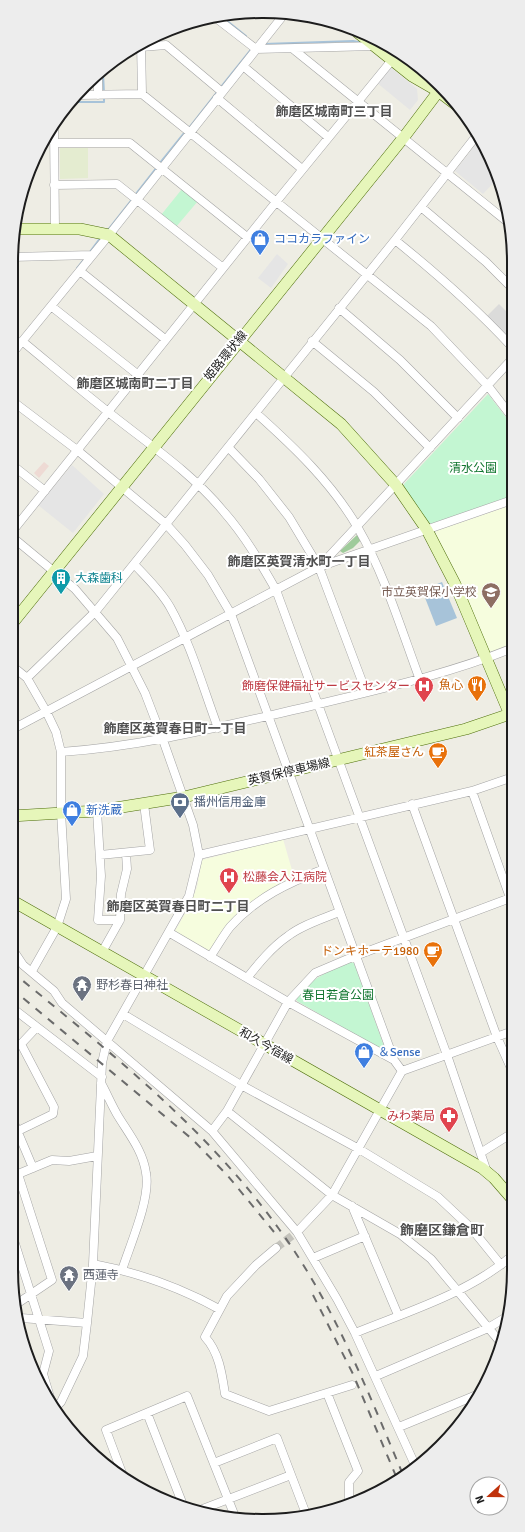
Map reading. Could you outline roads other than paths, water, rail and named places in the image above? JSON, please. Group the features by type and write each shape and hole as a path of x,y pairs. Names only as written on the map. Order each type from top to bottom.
{"main road":[{"path":"385,51 392,60 412,76 429,84"},
{"name":"姫路環状線","path":"18,615 404,137 437,92"},
{"path":"20,230 80,229 109,236 341,424 396,485 426,530 455,584 507,705"},
{"name":"英賀保停車場線","path":"18,816 54,815 61,812 97,811 184,797 339,761 507,717"},
{"name":"英賀保停車場線","path":"18,810 54,809 61,812"},
{"name":"和久今宿線","path":"18,904 487,1172 507,1193"}],"street":[{"path":"18,346 109,236 280,19"},
{"path":"221,22 256,49 375,45"},
{"path":"150,45 166,46 302,168"},
{"path":"293,49 503,218"},
{"path":"141,50 142,94"},
{"path":"18,525 107,411 302,168 392,60"},
{"path":"243,66 328,137"},
{"path":"98,82 98,95"},
{"path":"85,95 142,94 430,326 488,386 507,411"},
{"path":"54,135 55,229"},
{"path":"27,678 96,611 228,448 312,341 395,240 474,139"},
{"path":"54,143 130,143 248,237"},
{"path":"54,185 117,184 222,268"},
{"path":"420,207 486,262 507,283"},
{"path":"395,240 435,272 478,312 507,342"},
{"path":"18,257 92,255"},
{"path":"80,271 165,339"},
{"path":"51,306 137,374"},
{"path":"339,308 400,360 458,418"},
{"path":"18,336 107,411 154,446 197,485 223,511 251,546 276,590 358,817 447,1055 482,1152 487,1172"},
{"path":"312,341 374,392 430,448"},
{"path":"319,567 507,365"},
{"path":"18,405 77,450 166,524 186,545 208,575 231,614 355,956 394,1060 402,1071"},
{"path":"256,412 294,447 326,482 357,527 369,549 391,601 420,680"},
{"path":"228,448 259,479 289,517 319,567 366,692"},
{"path":"18,470 45,491"},
{"path":"18,726 319,567 507,502"},
{"path":"18,540 75,589 96,611 117,638 145,693 163,740 193,825 199,855 190,896 107,1041 102,1063 93,1264 83,1356 59,1404"},
{"path":"134,564 153,584 170,606 185,638 218,728"},
{"path":"61,752 109,749 163,740 218,728 420,680 486,659 507,650"},
{"path":"18,671 27,678 46,711 56,732 61,752 61,812 66,899 57,927 32,971"},
{"path":"199,855 472,791 507,779"},
{"path":"472,791 507,884"},
{"path":"100,855 150,850 144,804"},
{"path":"412,804 455,918 497,1037 507,1059"},
{"path":"97,811 101,876 98,920 120,920"},
{"path":"102,952 120,920 120,894 127,869 126,853"},
{"path":"210,957 230,927 254,904 289,882 324,869"},
{"path":"212,1131 227,1111 288,1002 315,973 355,956 507,899"},
{"path":"247,978 266,956 288,935 339,912"},
{"path":"170,933 288,1002 394,1060"},
{"path":"18,958 23,965 54,990 62,1003 212,1131 297,1232 355,1333 414,1461"},
{"path":"18,1013 102,1080 118,1116 141,1154 147,1174 144,1202 122,1270"},
{"path":"123,1014 241,1085 359,1149 438,1197 471,1228 501,1265"},
{"path":"33,1168 18,1130 53,1114 54,1107 22,1044 36,1028"},
{"path":"297,1232 332,1195 402,1071 507,1033"},
{"path":"227,1111 332,1195 400,1234 431,1259 497,1339"},
{"path":"482,1152 507,1136"},
{"path":"18,1174 52,1160 69,1161 97,1156"},
{"path":"18,1186 52,1280 20,1302"},
{"path":"352,1206 398,1315"},
{"path":"313,1258 365,1236"},
{"path":"276,1248 256,1265 228,1296 205,1337 213,1345 217,1355 225,1394 269,1411 352,1386"},
{"path":"18,1253 49,1351 43,1374 46,1383"},
{"path":"355,1333 458,1290 507,1260"},
{"path":"93,1264 122,1270 201,1299 219,1310"},
{"path":"23,1318 87,1323"},
{"path":"376,1376 488,1328 501,1320"},
{"path":"328,1393 358,1471 349,1482 348,1498"},
{"path":"120,1468 106,1430 187,1396 234,1512"},
{"path":"399,1427 471,1397"},
{"path":"147,1413 181,1500"},
{"path":"214,1463 277,1438 304,1510"},
{"path":"207,1507 291,1475"}],"water":[{"path":"442,582 457,618 436,626 422,590"}],"waterway":[{"path":"227,21 246,36"},
{"path":"264,44 353,41 363,43"},
{"path":"220,88 252,48"},
{"path":"103,77 104,93"},
{"path":"188,129 217,92"},
{"path":"78,102 104,102 104,97"},
{"path":"160,163 185,132"},
{"path":"135,195 157,167"},
{"path":"107,231 133,198"},
{"path":"89,253 101,237"},
{"path":"77,268 85,258"}],"tunnel":[{"path":"276,1248 297,1232"}],"railway":[{"path":"18,977 119,1060 154,1091 220,1157 279,1229 317,1287 349,1349 401,1471"},
{"path":"18,994 192,1139 228,1176 274,1232"},
{"path":"313,1295 353,1374 395,1475"}],"place":[{"name":"ココカラファイン","path":"260,256"},
{"name":"大森歯科","path":"61,595"},
{"name":"市立英賀保小学校","path":"491,609"},
{"name":"魚心","path":"477,702"},
{"name":"飾磨保健福祉サービスセンター","path":"424,703"},
{"name":"紅茶屋さん","path":"438,769"},
{"name":"播州信用金庫","path":"180,819"},
{"name":"新洗蔵","path":"72,827"},
{"name":"松藤会入江病院","path":"229,894"},
{"name":"ドンキホーテ1980","path":"433,968"},
{"name":"野杉春日神社","path":"82,1002"},
{"name":"＆Sense","path":"364,1069"},
{"name":"みわ薬局","path":"449,1133"},
{"name":"西蓮寺","path":"69,1292"}],"district":[{"name":"飾磨区城南町三丁目","path":"334,112"},
{"name":"飾磨区城南町二丁目","path":"135,384"},
{"name":"飾磨区英賀清水町一丁目","path":"299,562"},
{"name":"飾磨区英賀春日町一丁目","path":"175,729"},
{"name":"飾磨区英賀春日町二丁目","path":"178,907"},
{"name":"飾磨区鎌倉町","path":"442,1230"}],"park label":[{"name":"清水公園","path":"473,468"},
{"name":"春日若倉公園","path":"338,995"}]}
